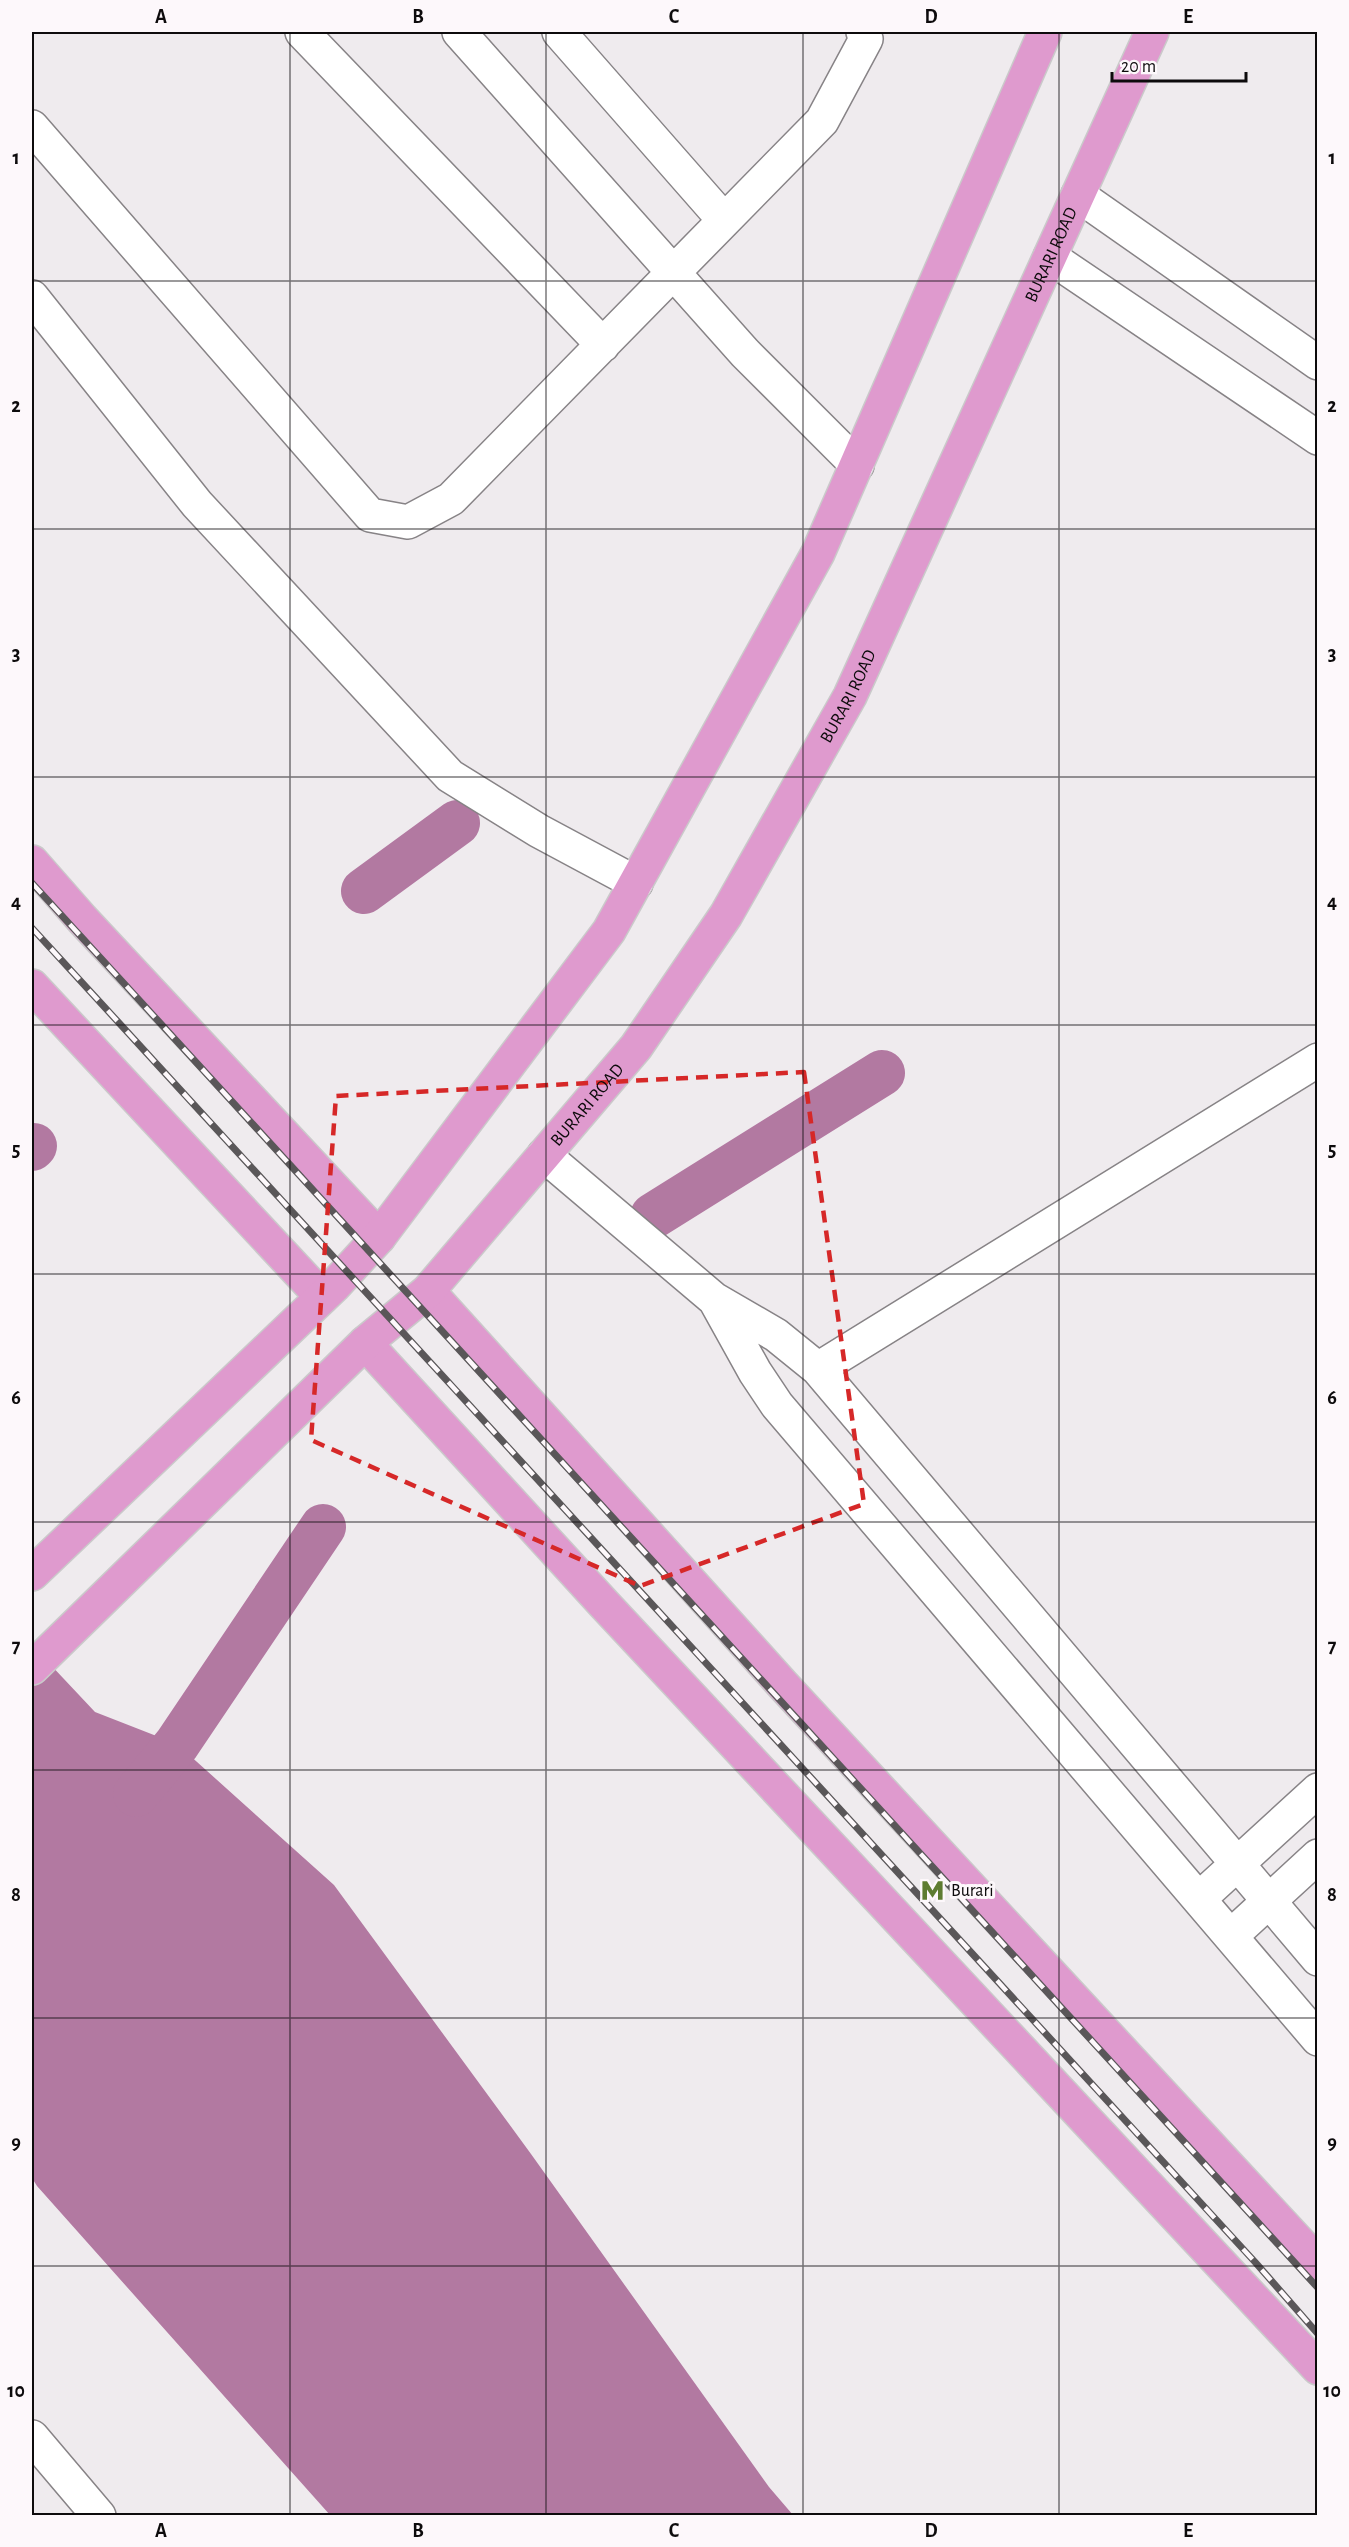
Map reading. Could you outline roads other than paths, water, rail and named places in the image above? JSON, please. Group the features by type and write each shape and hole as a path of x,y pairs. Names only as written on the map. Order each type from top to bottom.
{"main road":[{"path":"32,1574 322,1297 379,1237 609,931 818,553 1045,32"},
{"name":"BURARI ROAD","path":"32,1668 365,1343 428,1291 636,1047 726,915 850,696 1152,32"},
{"path":"32,862 82,920 379,1237"},
{"path":"32,986 322,1297"},
{"path":"428,1291 783,1685 1317,2263"},
{"path":"365,1343 604,1604 1317,2368"}],"street":[{"path":"302,32 603,345"},
{"path":"459,32 745,353 857,465"},
{"path":"559,32 724,220"},
{"path":"32,127 370,515 408,522 451,499 822,121 866,39 862,32"},
{"path":"1078,195 1317,363"},
{"path":"1050,256 1317,438"},
{"path":"32,297 197,504 450,776 539,831 636,882"},
{"path":"818,1369 1317,1060"},
{"path":"544,1155 714,1299 776,1335 818,1369 1317,1959"},
{"path":"714,1299 755,1372 777,1405 1200,1898 1317,2039"},
{"path":"1200,1898 1317,1790"},
{"path":"1231,1935 1317,1856"},
{"path":"32,2437 99,2516"}],"waterway":[{"path":"364,891 457,823"},
{"path":"653,1216 882,1073"},
{"path":"136,1794 177,1744 323,1527"}],"railway":[{"path":"32,883 1318,2288"},
{"path":"32,928 1255,2262 1318,2334"}],"place":[{"name":"Burari","path":"933,1890"}]}
